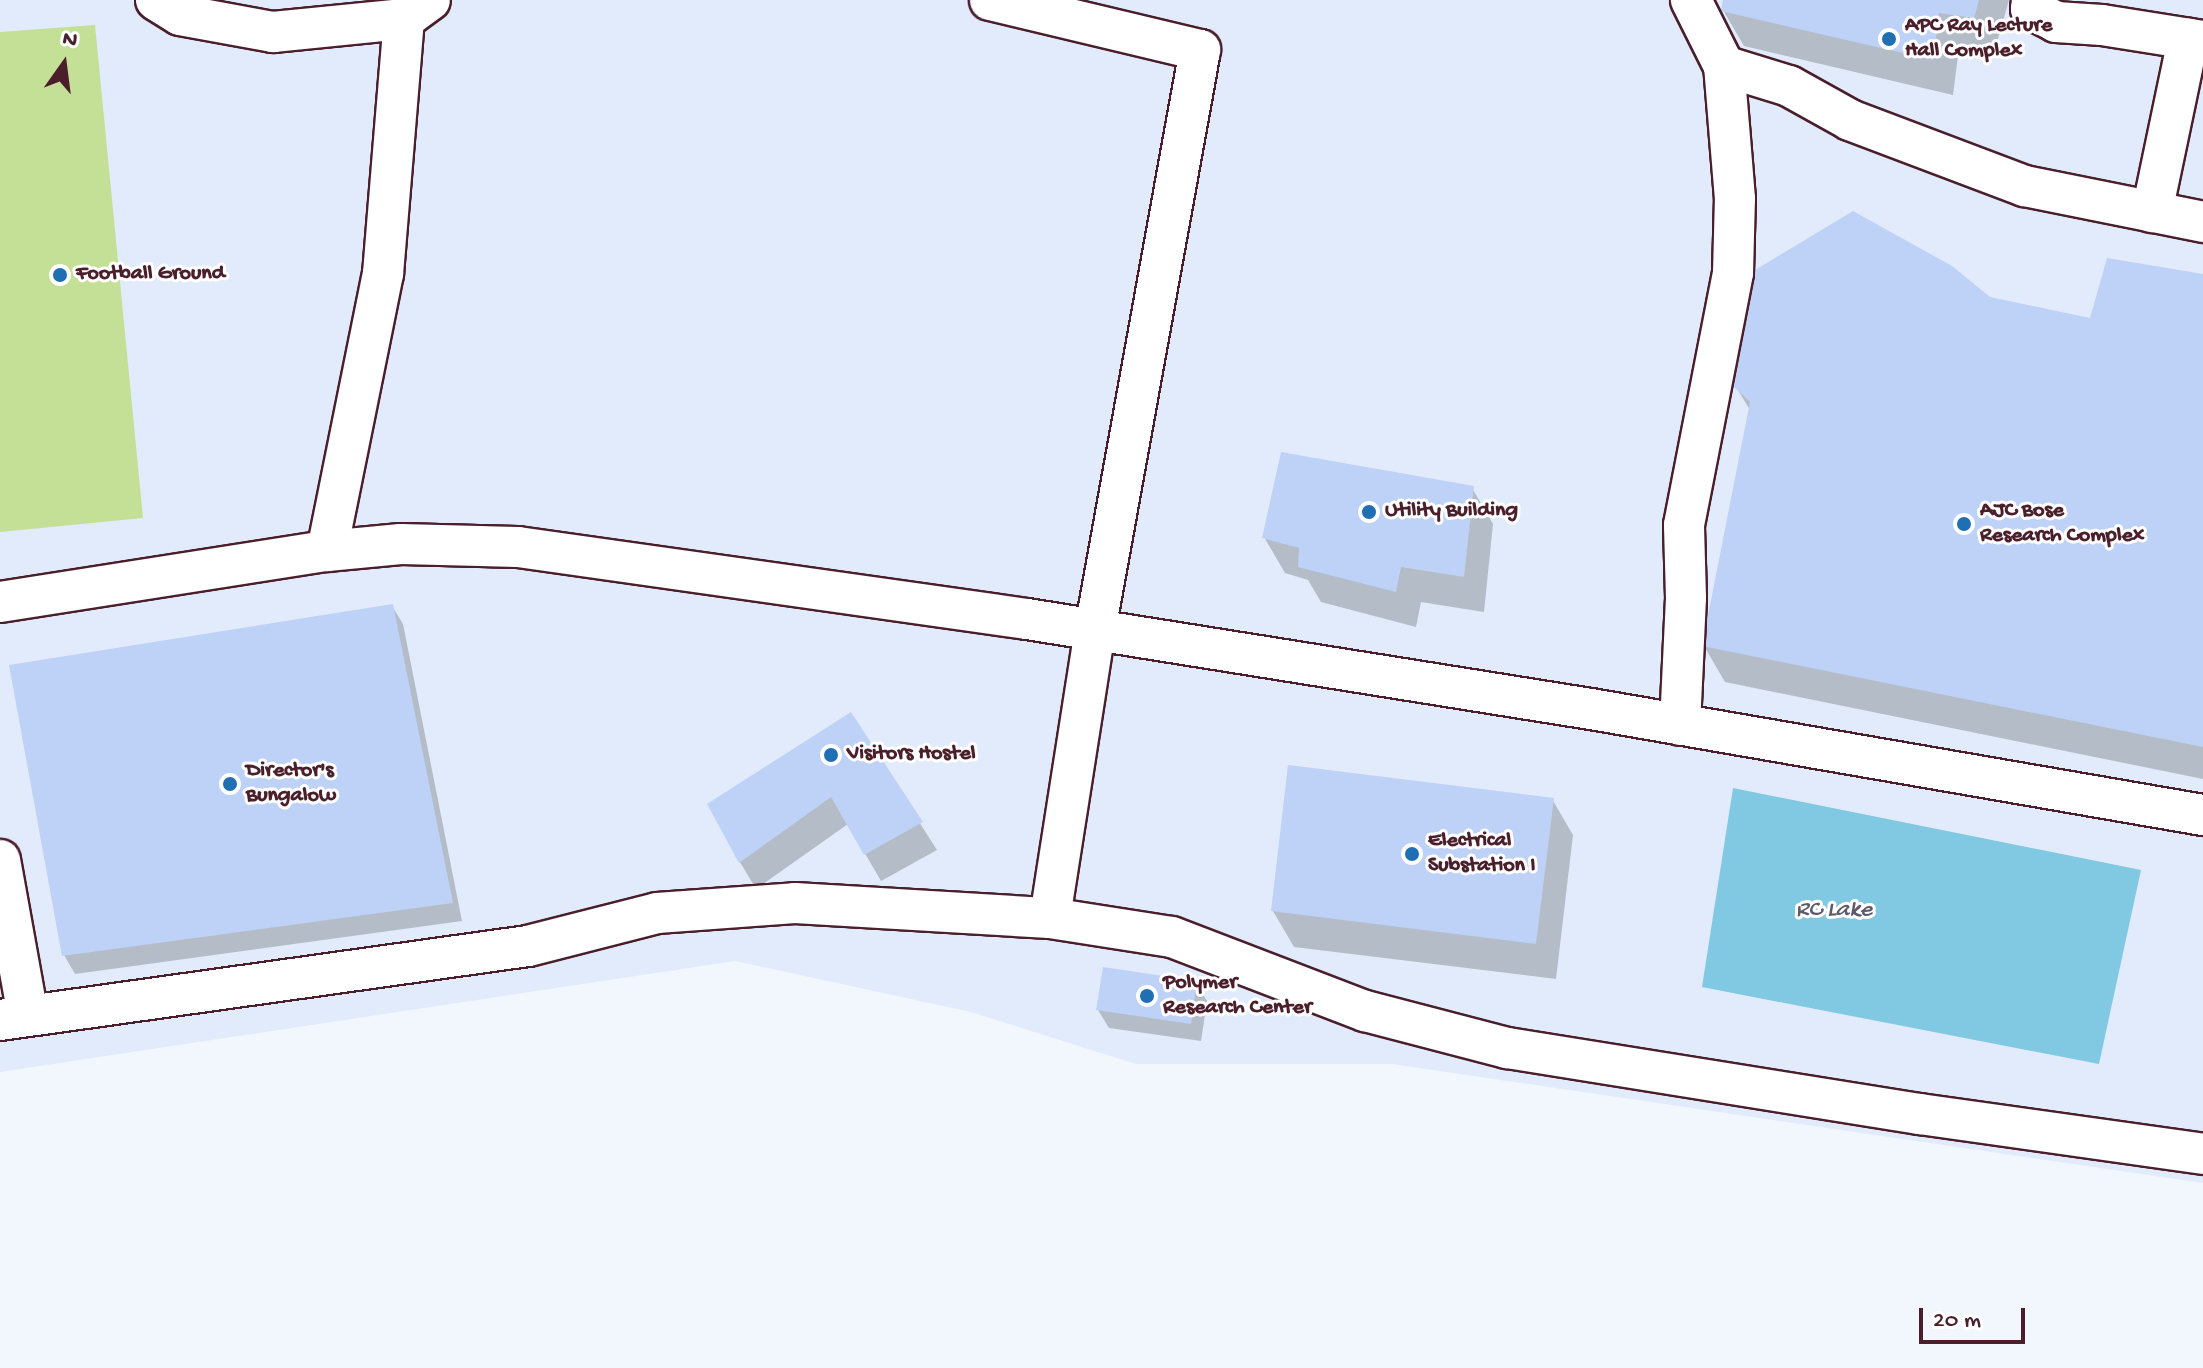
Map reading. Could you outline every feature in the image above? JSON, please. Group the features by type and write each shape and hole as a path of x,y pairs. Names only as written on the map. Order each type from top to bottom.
{"street":[{"path":"156,0 180,15 273,32 417,9 383,274 327,551"},
{"path":"990,0 1200,50 1095,630 1050,918"},
{"path":"1680,725 1686,598 1684,525 1733,273 1735,199 1724,66 1691,0"},
{"path":"2032,0 2031,9 2056,22 2102,25 2196,40 2152,212"},
{"path":"1724,66 1789,86 1850,120 2025,186 2203,222"},
{"path":"0,602 327,551 401,544 518,547 1095,630 1680,725 2203,815"},
{"path":"0,860 14,1018 528,946 657,913 795,903 1050,918 1172,937 1365,1011 1507,1048 1920,1114 2203,1154"}],"shaded area":[{"path":"0,0 2203,0 2203,1183 1392,1064 1136,1064 971,1012 735,961 0,1072"}],"green space":[{"name":"Football Ground","path":"95,25 143,518 0,532 0,32"}],"water":[{"name":"RC Lake","path":"1733,788 2141,870 2099,1064 1702,987"}],"building":[{"name":"APC Ray Lecture Hall Complex","path":"1723,0 1979,0 1974,18 1939,13 1933,60 1721,11"},
{"name":"AJC Bose Research Complex","path":"1853,211 1952,266 1990,297 2090,318 2107,258 2203,274 2203,747 1702,646 1750,402 1734,387 1738,320 1755,270"},
{"name":"Utility Building","path":"1281,452 1474,486 1464,577 1401,567 1396,592 1298,567 1299,548 1262,538"},
{"name":"Director's Bungalow","path":"393,604 453,903 62,956 9,665"},
{"name":"Visitors Hostel","path":"851,712 923,822 864,855 831,797 739,863 707,804"},
{"name":"Electrical Substation I","path":"1288,765 1554,798 1536,944 1271,911"},
{"name":"Polymer Research Center","path":"1103,967 1197,981 1191,1024 1096,1010"}],"place":[{"name":"APC Ray Lecture Hall Complex","path":"1889,39"},
{"name":"Football Ground","path":"60,275"},
{"name":"Utility Building","path":"1369,512"},
{"name":"AJC Bose Research Complex","path":"1964,524"},
{"name":"Visitors Hostel","path":"831,755"},
{"name":"Director's Bungalow","path":"230,784"},
{"name":"Electrical Substation I","path":"1412,854"},
{"name":"Polymer Research Center","path":"1147,996"}]}
